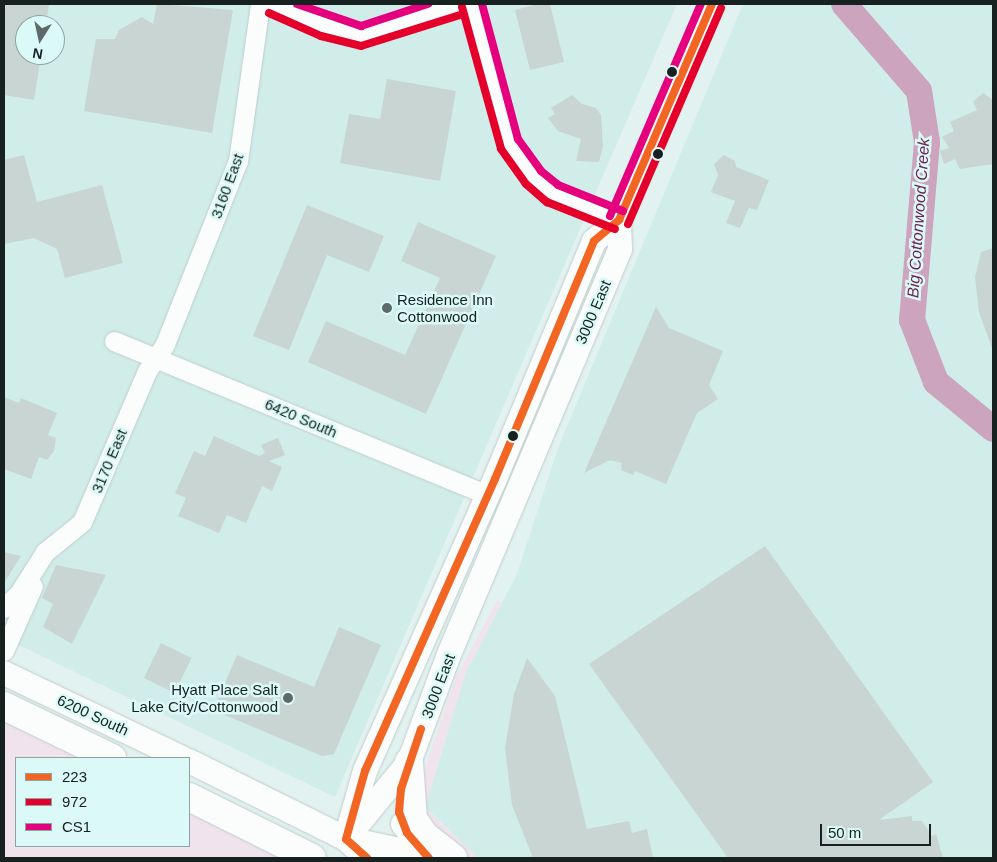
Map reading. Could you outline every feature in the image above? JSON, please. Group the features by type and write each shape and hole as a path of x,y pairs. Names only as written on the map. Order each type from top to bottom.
{"highway":[{"path":"4,706 110,757"},
{"path":"409,762 413,819 425,836 452,858"},
{"path":"190,797 312,858"}],"main road":[{"name":"3000 East","path":"346,839 409,762 450,652 620,249 619,220 712,4"},
{"name":"3000 East","path":"346,839 364,771 488,495 594,241 619,220"},
{"name":"6200 South","path":"4,673 180,757"},
{"path":"190,761 346,839 368,858"},
{"path":"409,762 399,812 408,833 429,858"},
{"path":"346,839 395,849 411,858"}],"street":[{"name":"3160 East","path":"156,358 238,161 260,4"},
{"path":"273,4 324,27 361,36 460,4"},
{"path":"472,4 509,143 534,178 553,194 619,220"},
{"name":"6420 South","path":"114,342 488,495"},
{"name":"3170 East","path":"4,608 19,593 45,552 82,522 156,358"},
{"name":"3170 East","path":"4,651 45,552"}],"shaded area":[{"path":"4,4 677,4 335,797 4,638"},
{"path":"743,4 993,4 993,858 478,858 425,807 466,672 517,574 558,448"},
{"path":"497,601 502,603 466,672 425,807 478,858 461,858 425,826 416,794 456,677"},
{"path":"4,722 78,757 15,757 15,847 190,847 190,810 286,858 4,858"}],"building":[{"path":"4,4 49,4 47,15 15,15 15,65 39,65 34,100 4,95"},
{"path":"157,4 233,10 212,133 84,111 96,39 115,39 119,30 142,17 153,24"},
{"path":"538,4 550,4 564,62 530,70 515,10"},
{"path":"387,79 456,91 440,181 340,163 349,114 380,119"},
{"path":"983,93 993,100 993,164 960,169 955,159 944,164 940,151 949,148 942,137 954,131 950,122 977,110 973,102"},
{"path":"572,95 582,104 596,108 601,115 603,146 599,162 576,161 581,139 558,131 548,118 555,114 551,108"},
{"path":"24,155 37,202 102,185 123,263 65,278 57,249 34,238 4,244 4,160"},
{"path":"724,155 735,161 736,167 769,180 757,210 749,208 740,228 726,223 735,201 711,192 718,175 714,164"},
{"path":"307,205 384,236 369,272 327,255 289,350 253,336"},
{"path":"418,222 496,256 426,414 308,362 326,321 405,355 440,278 401,261"},
{"path":"993,248 993,351 979,312 975,277 981,252"},
{"path":"656,307 669,328 723,351 709,385 718,399 697,413 666,484 635,471 633,475 621,470 622,463 610,460 584,473"},
{"path":"4,397 19,403 21,398 57,413 48,435 56,438 54,451 47,460 39,457 31,479 4,469"},
{"path":"214,436 259,456 265,453 261,445 278,438 285,455 269,461 282,467 272,491 262,486 246,523 227,515 219,533 178,516 186,498 175,493 194,451 205,456"},
{"path":"765,546 933,782 879,820 912,816 912,821 922,821 932,836 936,834 943,858 728,858 589,664"},
{"path":"4,552 21,556 4,583"},
{"path":"56,565 106,575 72,644 43,627 53,604 42,598"},
{"name":"Hyatt Place Salt Lake City/Cottonwood","path":"339,627 381,645 334,754 322,756 213,710 237,655 314,687"},
{"path":"161,643 192,658 174,693 144,678"},
{"path":"527,658 555,696 587,829 629,821 632,833 647,829 653,858 533,858 512,805 505,748 514,694"}],"waterway":[{"name":"Big Cottonwood Creek","path":"844,4 919,91 927,142 912,320 936,382 993,429"}],"transit line":[{"name":"CS1","path":"297,4 361,26 428,4"},
{"name":"CS1","path":"482,4 518,139 541,171 558,185 623,211"},
{"name":"CS1","path":"610,216 701,4"},
{"name":"223","path":"367,858 346,839 365,771 495,479 594,241 619,220 712,4"},
{"name":"972","path":"462,7 501,149 526,184 547,202 615,229"},
{"name":"972","path":"628,224 721,8"},
{"name":"972","path":"269,13 321,36 361,46 463,14"},
{"name":"223","path":"421,729 401,789 399,812 407,833 429,858"}],"place":[{"name":"Residence Inn Cottonwood","path":"387,308"},
{"name":"Hyatt Place Salt Lake City/Cottonwood","path":"288,698"}]}
